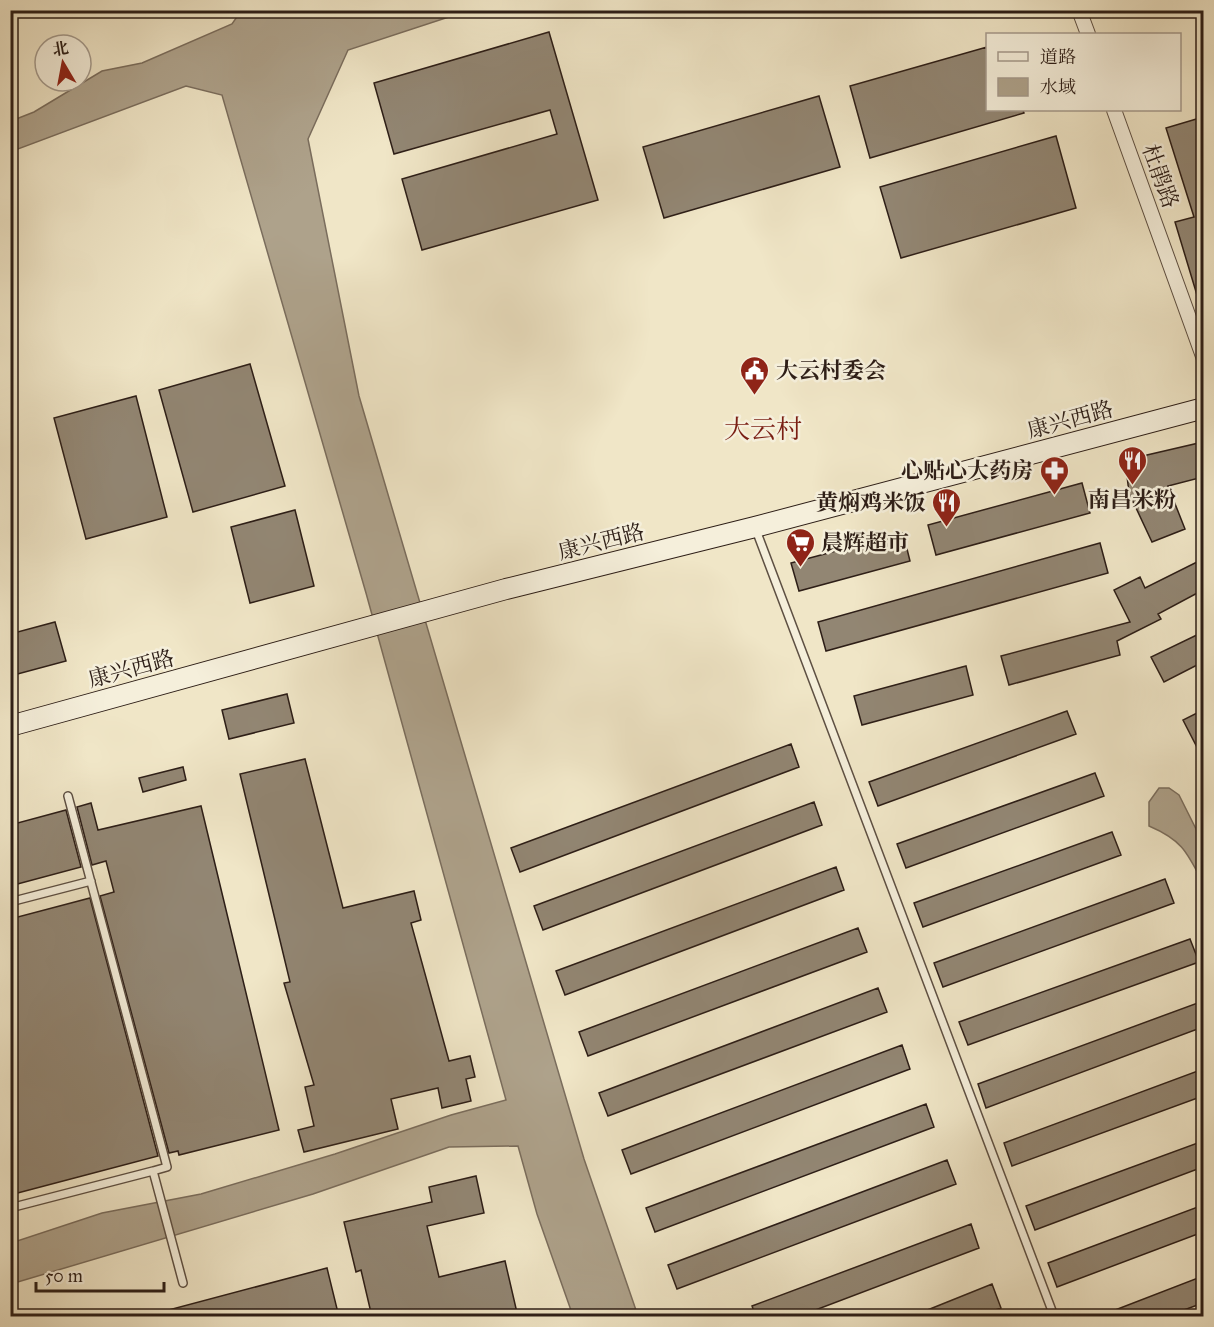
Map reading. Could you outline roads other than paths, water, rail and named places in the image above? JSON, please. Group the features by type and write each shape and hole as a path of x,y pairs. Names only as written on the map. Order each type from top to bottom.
{"street":[{"path":"1079,10 1088,33"},
{"name":"杜鹃路","path":"1114,111 1203,359"},
{"name":"康兴西路","path":"10,726 292,650 506,589 755,527 1203,408"}],"lane":[{"path":"755,527 1054,1317"},
{"path":"10,1208 167,1167 68,796"},
{"path":"10,902 91,881"},
{"path":"153,1171 183,1283"}],"water":[{"path":"241,11 467,11 348,50 308,139 359,396 584,1159 638,1316 573,1316 537,1214 518,1146 449,1147 313,1194 11,1284 11,1243 102,1213 201,1194 335,1154 451,1115 506,1100 366,593 222,95 186,86 10,152 11,121 34,112 66,93 93,93 93,76 102,71 142,63 232,24"},
{"path":"1159,788 1169,788 1179,795 1203,843 1203,883 1182,848 1169,836 1149,826 1149,802"}],"place":[{"name":"大云村委会","path":"755,396"},
{"name":"南昌米粉","path":"1132,486"},
{"name":"心贴心大药房","path":"1054,496"},
{"name":"黄焖鸡米饭","path":"947,528"},
{"name":"晨辉超市","path":"800,568"}],"district":[{"name":"大云村","path":"763,429"}]}
